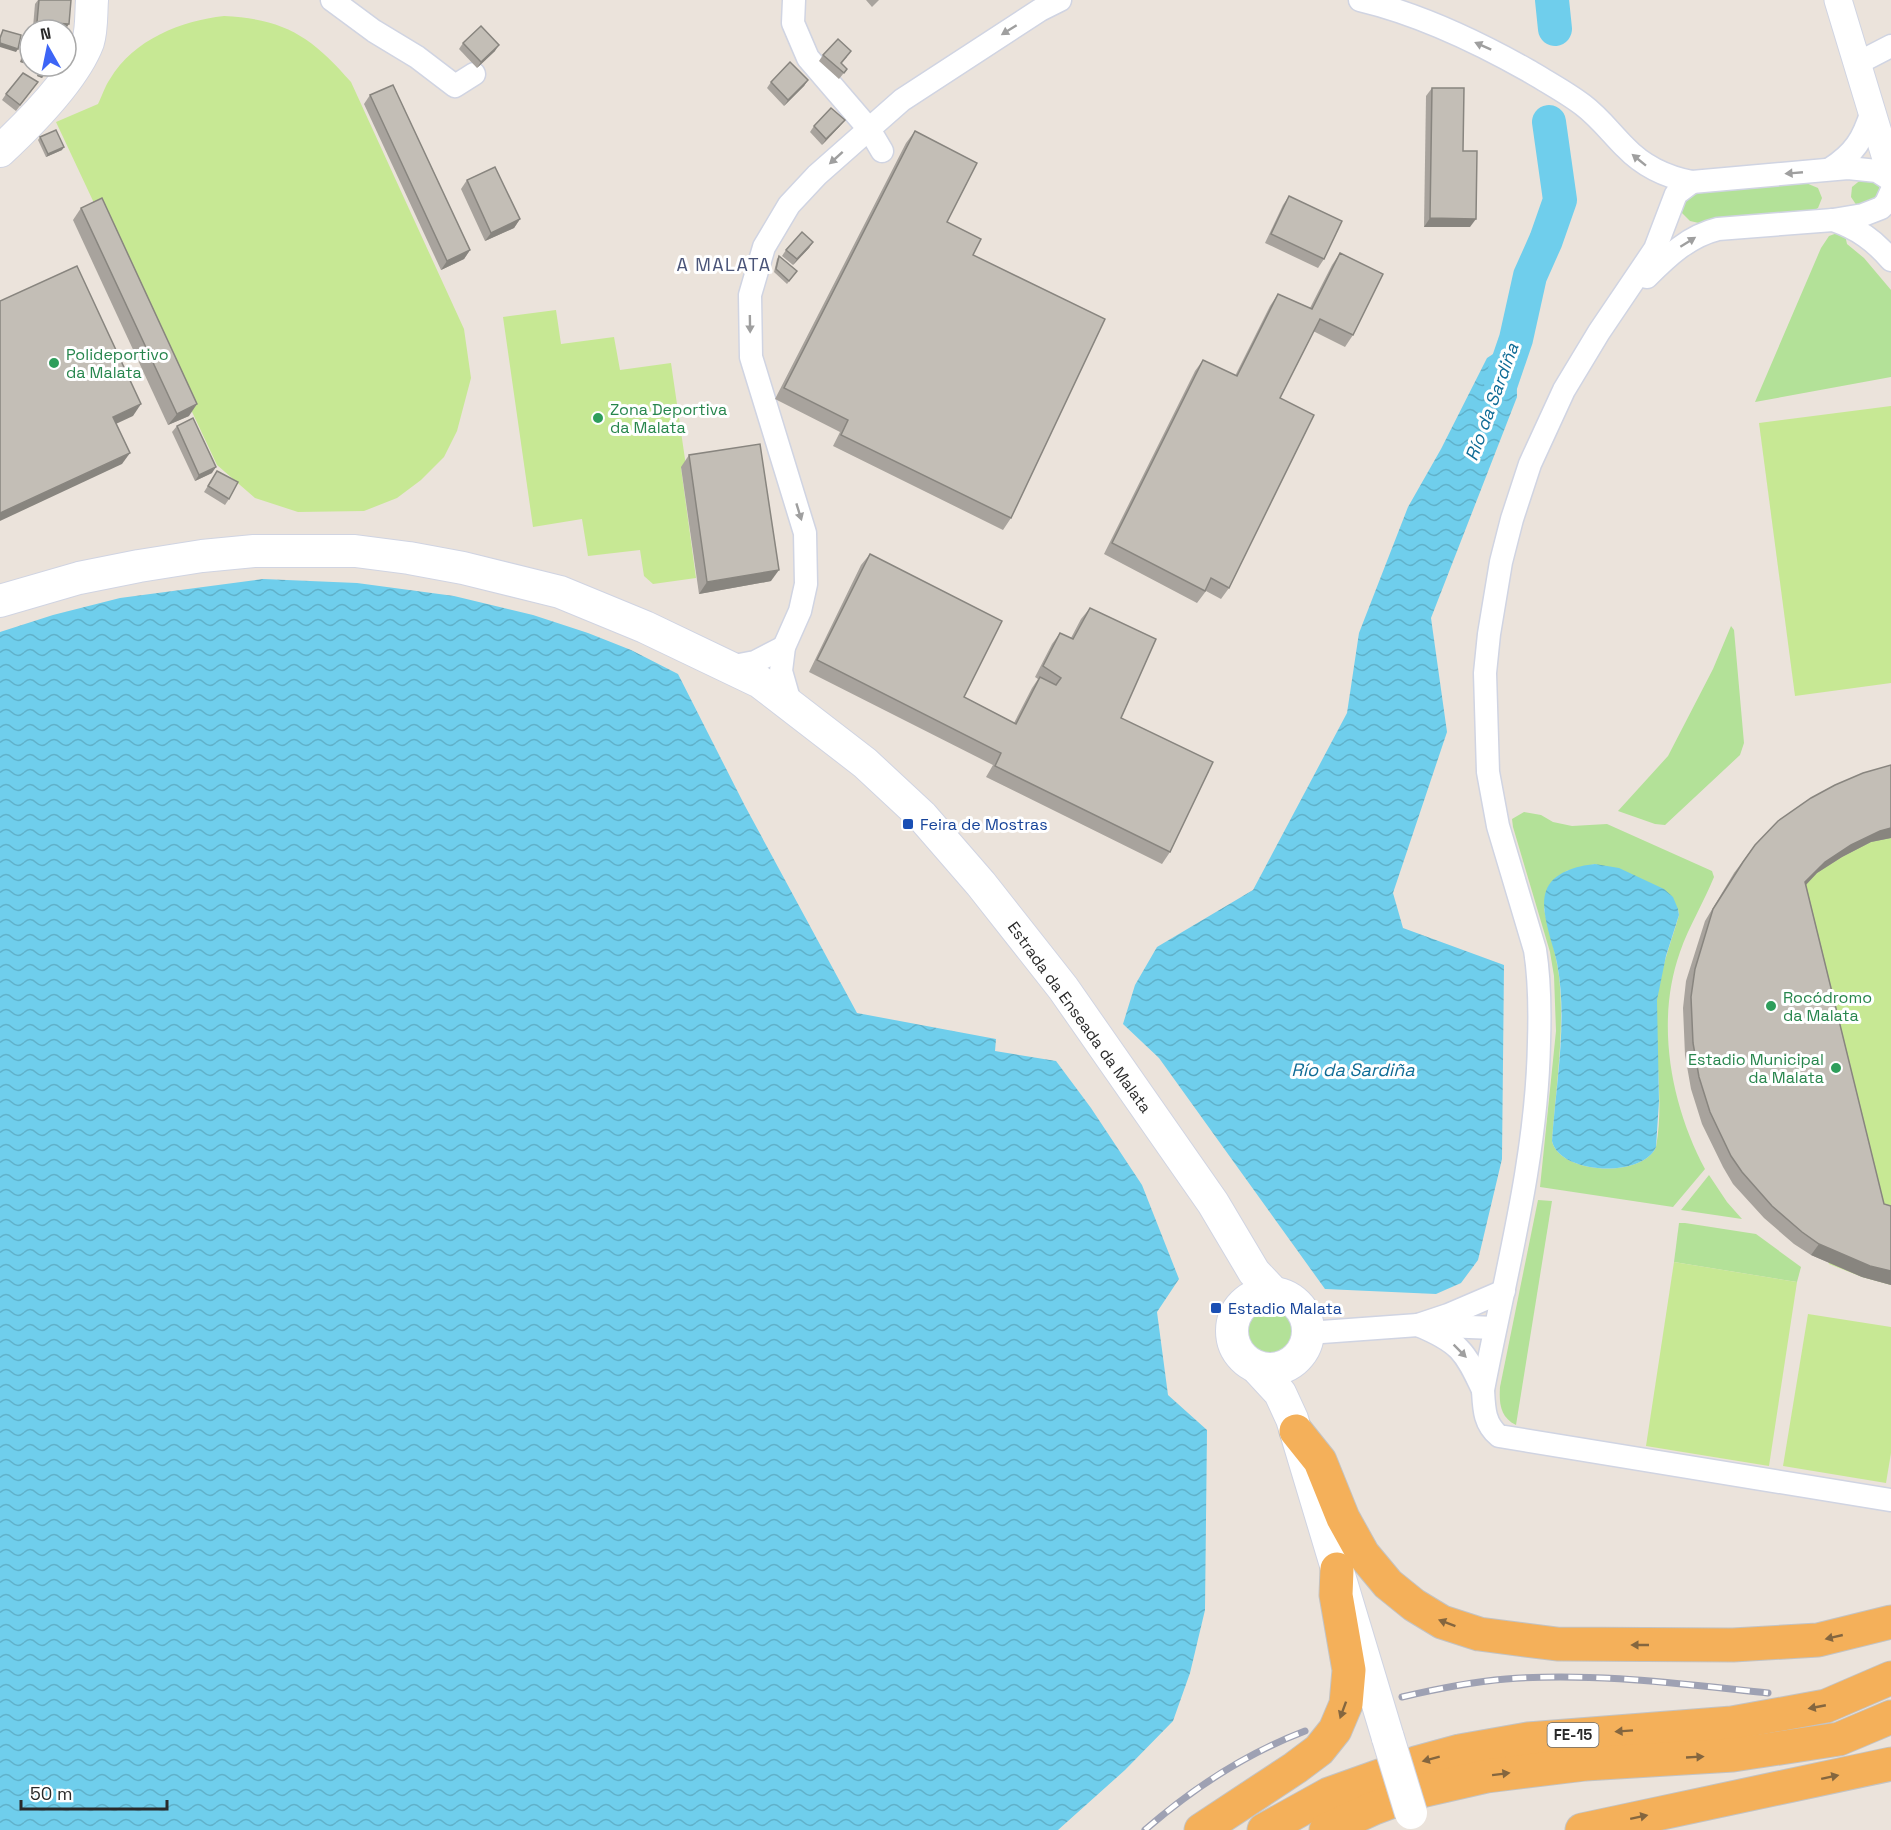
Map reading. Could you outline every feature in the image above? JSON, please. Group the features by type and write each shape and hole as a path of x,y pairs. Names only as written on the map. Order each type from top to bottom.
{"highway":[{"path":"1294,1425 1320,1461 1343,1518 1363,1554 1388,1584 1414,1605 1442,1622 1479,1634 1567,1644 1733,1644 1818,1640 1891,1622"},
{"path":"1201,1830 1295,1768 1319,1750 1335,1730 1346,1704 1349,1670 1336,1595 1337,1569"},
{"name":"FE-15","path":"1264,1830 1329,1794 1416,1763 1460,1751 1528,1739 1732,1723 1826,1706 1891,1678"},
{"name":"FE-15","path":"1326,1830 1374,1808 1417,1792 1487,1776 1585,1764 1733,1755 1839,1739 1891,1717"},
{"path":"1582,1830 1891,1764"}],"main road":[{"path":"0,151 77,66 89,40 92,0"},
{"name":"Estrada da Enseada da Malata","path":"0,601 79,578 202,556 254,551 355,551 463,568 560,592 645,627 760,682 865,763 922,816 981,884 1063,987 1213,1203 1240,1252 1254,1272 1273,1292"},
{"name":"Estrada da Enseada da Malata","path":"1237,1311 1242,1277 1240,1252"},
{"path":"1294,1425 1294,1378 1304,1344 1306,1321 1301,1309 1292,1300 1273,1292 1256,1295 1237,1311 1233,1321 1234,1343 1239,1353 1257,1367 1281,1393 1294,1425 1414,1822"},
{"path":"1257,1367 1280,1368 1291,1363 1304,1344"}],"street":[{"path":"332,0 374,31 417,57 455,86 474,74"},
{"path":"794,0 793,24 808,58 869,129 882,151"},
{"path":"790,706 781,671 784,647 800,611 806,584 805,533 751,357 750,295 764,247 789,205 817,175 902,100 1060,0"},
{"path":"1360,0 1407,15 1492,51 1565,92 1585,105 1625,148 1652,170 1674,179 1692,182 1830,169 1877,171 1891,180"},
{"path":"1838,0 1891,175"},
{"path":"1858,63 1891,46"},
{"path":"1830,169 1855,149 1864,136 1872,111"},
{"path":"1483,1390 1524,1191 1534,1124 1539,1066 1540,989 1535,950 1498,826 1490,791 1485,705 1489,634 1505,543 1519,495 1538,445 1564,390 1654,249 1676,194 1692,182"},
{"path":"1615,310 1676,250 1704,232 1833,220 1873,212 1886,203 1891,192"},
{"path":"1833,220 1866,235 1891,260"},
{"path":"729,667 756,662 784,647"},
{"path":"1304,1344 1418,1325 1504,1291"},
{"path":"1418,1325 1495,1328"},
{"path":"1418,1325 1437,1333 1460,1348 1471,1362 1483,1390 1487,1421 1491,1430 1499,1436 1890,1500"}],"green space":[{"path":"224,16 264,21 296,33 323,53 351,82 464,329 471,378 457,431 444,457 421,480 397,498 364,511 298,512 255,498 217,465 56,122 98,104 108,82 120,65 145,43 160,34 191,22"},
{"path":"1863,178 1877,183 1881,196 1857,206 1851,197 1852,187"},
{"path":"1806,183 1818,188 1822,198 1818,208 1811,212 1699,223 1690,221 1681,212 1682,200 1697,193"},
{"path":"1840,232 1845,235 1847,244 1864,258 1891,290 1891,377 1755,402 1821,248 1829,236"},
{"name":"Zona Deportiva da Malata","path":"556,310 561,344 614,337 620,370 671,363 686,466 681,468 696,578 653,584 644,576 640,550 588,556 582,519 533,527 503,317"},
{"path":"1891,406 1891,683 1795,696 1759,423"},
{"path":"1731,626 1734,630 1744,743 1740,755 1665,825 1655,824 1618,811 1668,756 1713,669"},
{"name":"Estadio Municipal da Malata","path":"1891,775 1891,1285 1829,1264 1734,873"},
{"path":"1524,812 1541,815 1553,822 1572,826 1607,824 1712,871 1714,877 1680,952 1669,1006 1668,1035 1670,1063 1683,1118 1705,1169 1673,1207 1540,1187 1556,1031 1554,976 1550,952 1512,819","holes":["1595,864 1678,909 1679,915 1658,988 1656,1036 1659,1110 1656,1147 1648,1157 1635,1164 1619,1168 1584,1166 1569,1160 1558,1152 1552,1141 1559,1058 1561,996 1556,959 1544,909 1566,871"]},
{"path":"1709,1175 1727,1202 1742,1219 1681,1210"},
{"path":"1538,1200 1552,1201 1516,1425 1504,1414 1500,1387"},
{"path":"1679,1223 1756,1234 1801,1267 1797,1282 1674,1262"},
{"path":"1674,1262 1797,1282 1769,1466 1646,1446"},
{"path":"1269,1307 1285,1314 1292,1330 1285,1346 1269,1353 1253,1346 1246,1330 1253,1314"},
{"path":"1808,1314 1891,1327 1891,1453 1886,1483 1783,1466"}],"water":[{"name":"Río da Sardiña","path":"1516,339 1517,397 1431,618 1447,732 1393,893 1403,928 1504,965 1502,1159 1478,1260 1461,1283 1436,1294 1325,1289 1159,1058 1123,1024 1135,985 1157,947 1253,890 1347,713 1359,633 1408,507 1441,449 1487,358"},
{"path":"263,579 357,583 454,596 533,615 588,633 631,650 678,674 745,806 857,1013 996,1039 995,1051 1056,1061 1091,1108 1142,1185 1179,1279 1157,1312 1168,1395 1207,1430 1205,1610 1190,1673 1173,1721 1125,1770 1058,1830 0,1830 0,632 53,615 120,598"},
{"path":"1595,864 1619,868 1664,889 1673,897 1679,915 1666,956 1657,1000 1659,1101 1656,1147 1648,1157 1635,1164 1619,1168 1584,1166 1569,1160 1558,1152 1552,1141 1560,1052 1561,1007 1557,963 1545,917 1544,899 1549,884 1554,879 1573,868"}],"building":[{"path":"39,0 71,0 70,18 37,18"},
{"path":"481,26 499,45 481,62 463,43"},
{"path":"3,30 18,34 18,49 0,43"},
{"path":"838,39 851,51 841,63 847,69 844,73 823,55"},
{"path":"790,62 808,80 788,100 771,82"},
{"path":"19,78 31,78 38,82 20,105 6,94"},
{"path":"393,85 470,250 447,261 370,95"},
{"path":"1432,88 1464,88 1463,151 1477,151 1476,219 1430,218"},
{"path":"831,108 845,120 826,139 814,126"},
{"path":"56,130 64,147 48,154 40,137"},
{"path":"915,131 977,163 947,222 981,239 973,255 1105,319 1011,518 841,435 848,420 784,388"},
{"path":"495,167 520,219 491,233 467,180"},
{"path":"1289,196 1342,221 1324,259 1271,234"},
{"path":"102,198 197,404 177,414 81,208"},
{"path":"802,232 813,242 797,259 786,250"},
{"path":"1340,253 1383,274 1353,335 1320,319 1280,398 1314,415 1229,588 1211,578 1205,591 1112,543 1203,360 1237,376 1278,294 1312,309"},
{"path":"779,256 797,271 789,281 776,269"},
{"name":"Polideportivo da Malata","path":"77,266 141,404 113,417 130,453 0,513 0,301"},
{"path":"193,418 216,467 199,475 177,426"},
{"name":"Zona Deportiva da Malata","path":"760,444 779,570 707,582 689,455"},
{"path":"217,471 238,482 229,499 208,486"},
{"path":"870,554 1002,621 964,697 1016,724 1040,677 1056,685 1061,678 1043,666 1060,633 1073,639 1090,608 1156,639 1121,718 1213,762 1170,852 995,766 1001,753 817,660"},
{"name":"Estadio Municipal da Malata","path":"1891,765 1891,828 1851,845 1825,862 1805,882 1884,1204 1891,1206 1891,1271 1870,1266 1819,1244 1772,1206 1742,1172 1731,1156 1710,1112 1699,1077 1693,1043 1691,997 1695,969 1713,909 1755,845 1778,821 1811,798 1863,773"}],"waterway":[{"name":"Río da Sardiña","path":"1552,0 1555,29"},
{"name":"Río da Sardiña","path":"1501,383 1516,339 1530,276 1560,200 1549,122"}],"railway":[{"path":"1402,1697 1480,1682 1539,1677 1637,1680 1768,1693"},
{"path":"1145,1830 1220,1773 1261,1750 1305,1731"}],"place":[{"name":"Polideportivo da Malata","path":"54,363"},
{"name":"Zona Deportiva da Malata","path":"598,418"},
{"name":"Feira de Mostras","path":"908,824"},
{"name":"Rocódromo da Malata","path":"1771,1006"},
{"name":"Estadio Municipal da Malata","path":"1836,1068"},
{"name":"Estadio Malata","path":"1216,1308"}],"district":[{"name":"A MALATA","path":"724,265"}]}
